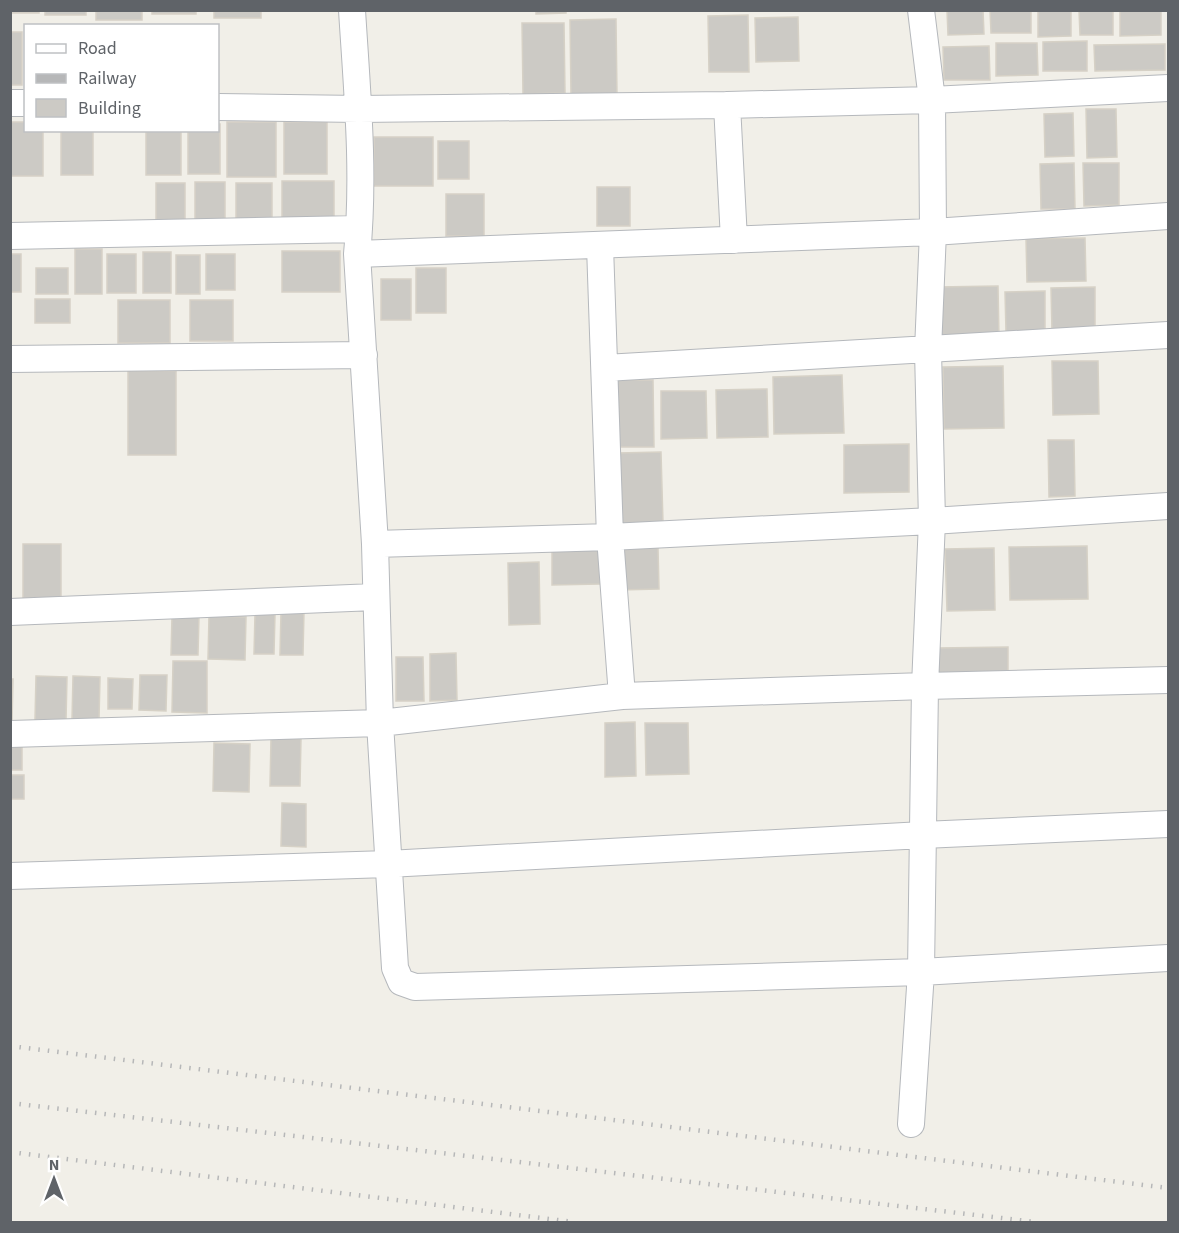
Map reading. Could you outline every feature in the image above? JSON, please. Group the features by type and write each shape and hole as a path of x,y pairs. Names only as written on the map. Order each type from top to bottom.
{"street":[{"path":"352,10 358,109 358,241 375,544 380,723 395,968 401,982 415,987 921,972 1168,958"},
{"path":"911,1124 921,972 925,686 932,521 928,350 933,232 932,100 921,10"},
{"path":"219,107 358,109 727,105 932,100 1168,88"},
{"path":"727,105 734,240"},
{"path":"10,236 600,246 933,232 1168,216"},
{"path":"600,246 610,537 622,696"},
{"path":"605,368 1168,335"},
{"path":"10,359 364,355"},
{"path":"375,544 610,537 932,521 1168,506"},
{"path":"10,612 375,597"},
{"path":"10,734 380,723 622,696 1168,680"},
{"path":"10,876 388,864 1168,824"}],"building":[{"path":"10,10 39,10 39,13 10,13"},
{"path":"45,10 86,10 86,15 45,15"},
{"path":"96,10 142,10 142,20 96,20"},
{"path":"152,10 196,10 196,14 152,14"},
{"path":"214,10 261,10 261,18 214,18"},
{"path":"536,10 566,10 566,13 536,14"},
{"path":"947,10 983,10 984,34 948,35"},
{"path":"990,10 1031,10 1031,33 991,33"},
{"path":"1038,10 1071,10 1071,36 1038,37"},
{"path":"1079,10 1113,10 1113,35 1080,35"},
{"path":"1120,10 1161,10 1161,35 1120,36"},
{"path":"748,15 749,72 709,72 708,16"},
{"path":"798,17 799,61 756,62 755,18"},
{"path":"616,19 617,95 571,96 570,20"},
{"path":"522,23 564,23 565,93 523,94"},
{"path":"10,32 22,32 22,85 10,85"},
{"path":"1087,41 1087,71 1043,71 1043,42"},
{"path":"996,43 1037,43 1038,75 996,76"},
{"path":"1165,44 1165,70 1095,71 1094,45"},
{"path":"989,46 990,80 944,80 943,47"},
{"path":"1086,109 1116,109 1117,157 1087,158"},
{"path":"1073,113 1074,156 1045,157 1044,114"},
{"path":"10,122 24,122 24,132 43,132 43,176 10,176"},
{"path":"227,122 276,122 276,177 227,177"},
{"path":"284,122 327,122 327,174 284,174"},
{"path":"220,124 220,174 188,174 188,132 219,132"},
{"path":"61,132 93,132 93,175 61,175"},
{"path":"146,132 181,132 181,175 146,175"},
{"path":"374,137 433,137 433,186 374,186"},
{"path":"438,141 469,141 469,179 438,179"},
{"path":"1074,163 1075,209 1041,209 1040,164"},
{"path":"1083,163 1119,163 1119,205 1084,206"},
{"path":"282,181 334,181 334,221 282,221"},
{"path":"195,182 225,182 225,222 195,222"},
{"path":"156,183 185,183 185,223 156,223"},
{"path":"236,183 272,183 272,222 236,222"},
{"path":"597,187 630,187 630,226 597,226"},
{"path":"446,194 484,194 484,236 446,236"},
{"path":"1085,238 1086,281 1027,282 1026,239"},
{"path":"75,249 102,249 102,294 75,294"},
{"path":"282,251 340,251 340,292 282,292"},
{"path":"143,252 171,252 171,293 143,293"},
{"path":"10,254 21,254 21,292 10,292"},
{"path":"107,254 136,254 136,293 107,293"},
{"path":"206,254 235,254 235,290 206,290"},
{"path":"176,255 200,255 200,294 176,294"},
{"path":"36,268 68,268 68,294 36,294"},
{"path":"416,268 446,268 446,313 416,313"},
{"path":"381,279 411,279 411,320 381,320"},
{"path":"998,286 999,338 937,339 937,287"},
{"path":"1095,287 1095,332 1052,332 1051,288"},
{"path":"1045,291 1045,332 1006,332 1005,292"},
{"path":"35,299 70,299 70,323 35,323"},
{"path":"118,300 170,300 170,343 118,343"},
{"path":"190,300 233,300 233,341 190,341"},
{"path":"1052,361 1098,361 1099,414 1053,415"},
{"path":"1003,366 1004,428 944,429 943,367"},
{"path":"128,371 176,371 176,455 128,455"},
{"path":"842,375 844,433 774,434 773,377"},
{"path":"614,380 653,380 654,447 615,447"},
{"path":"767,389 768,437 717,438 716,390"},
{"path":"661,391 706,391 707,438 661,439"},
{"path":"1048,440 1074,440 1075,496 1049,497"},
{"path":"909,444 909,492 844,493 844,445"},
{"path":"661,452 663,523 619,524 618,453"},
{"path":"23,544 61,544 61,598 23,598"},
{"path":"1087,546 1088,599 1010,600 1009,547"},
{"path":"658,548 659,589 619,590 618,549"},
{"path":"994,548 995,610 947,611 945,549"},
{"path":"599,550 600,584 552,585 552,551"},
{"path":"539,562 540,624 509,625 508,563"},
{"path":"281,611 304,611 303,655 280,655"},
{"path":"255,614 275,614 274,654 254,654"},
{"path":"172,616 199,616 198,655 171,655"},
{"path":"209,616 246,617 245,660 208,659"},
{"path":"1008,647 1008,677 937,678 937,648"},
{"path":"456,653 457,700 430,701 430,654"},
{"path":"396,657 423,657 424,701 396,701"},
{"path":"173,661 207,661 207,713 172,712"},
{"path":"140,675 167,675 166,711 139,710"},
{"path":"36,676 67,677 66,721 35,720"},
{"path":"73,676 100,677 99,720 72,720"},
{"path":"108,678 133,679 132,709 108,709"},
{"path":"10,679 13,679 12,723 10,723"},
{"path":"635,722 636,776 605,777 605,723"},
{"path":"645,723 688,723 689,774 646,775"},
{"path":"271,738 301,739 300,786 270,786"},
{"path":"214,743 250,744 249,792 213,791"},
{"path":"10,747 22,747 22,770 10,770"},
{"path":"10,775 24,775 24,799 10,799"},
{"path":"282,803 306,804 306,847 281,846"}],"railway":[{"path":"10,1046 1168,1188"},
{"path":"10,1103 1036,1222"},
{"path":"10,1152 574,1222"}]}
